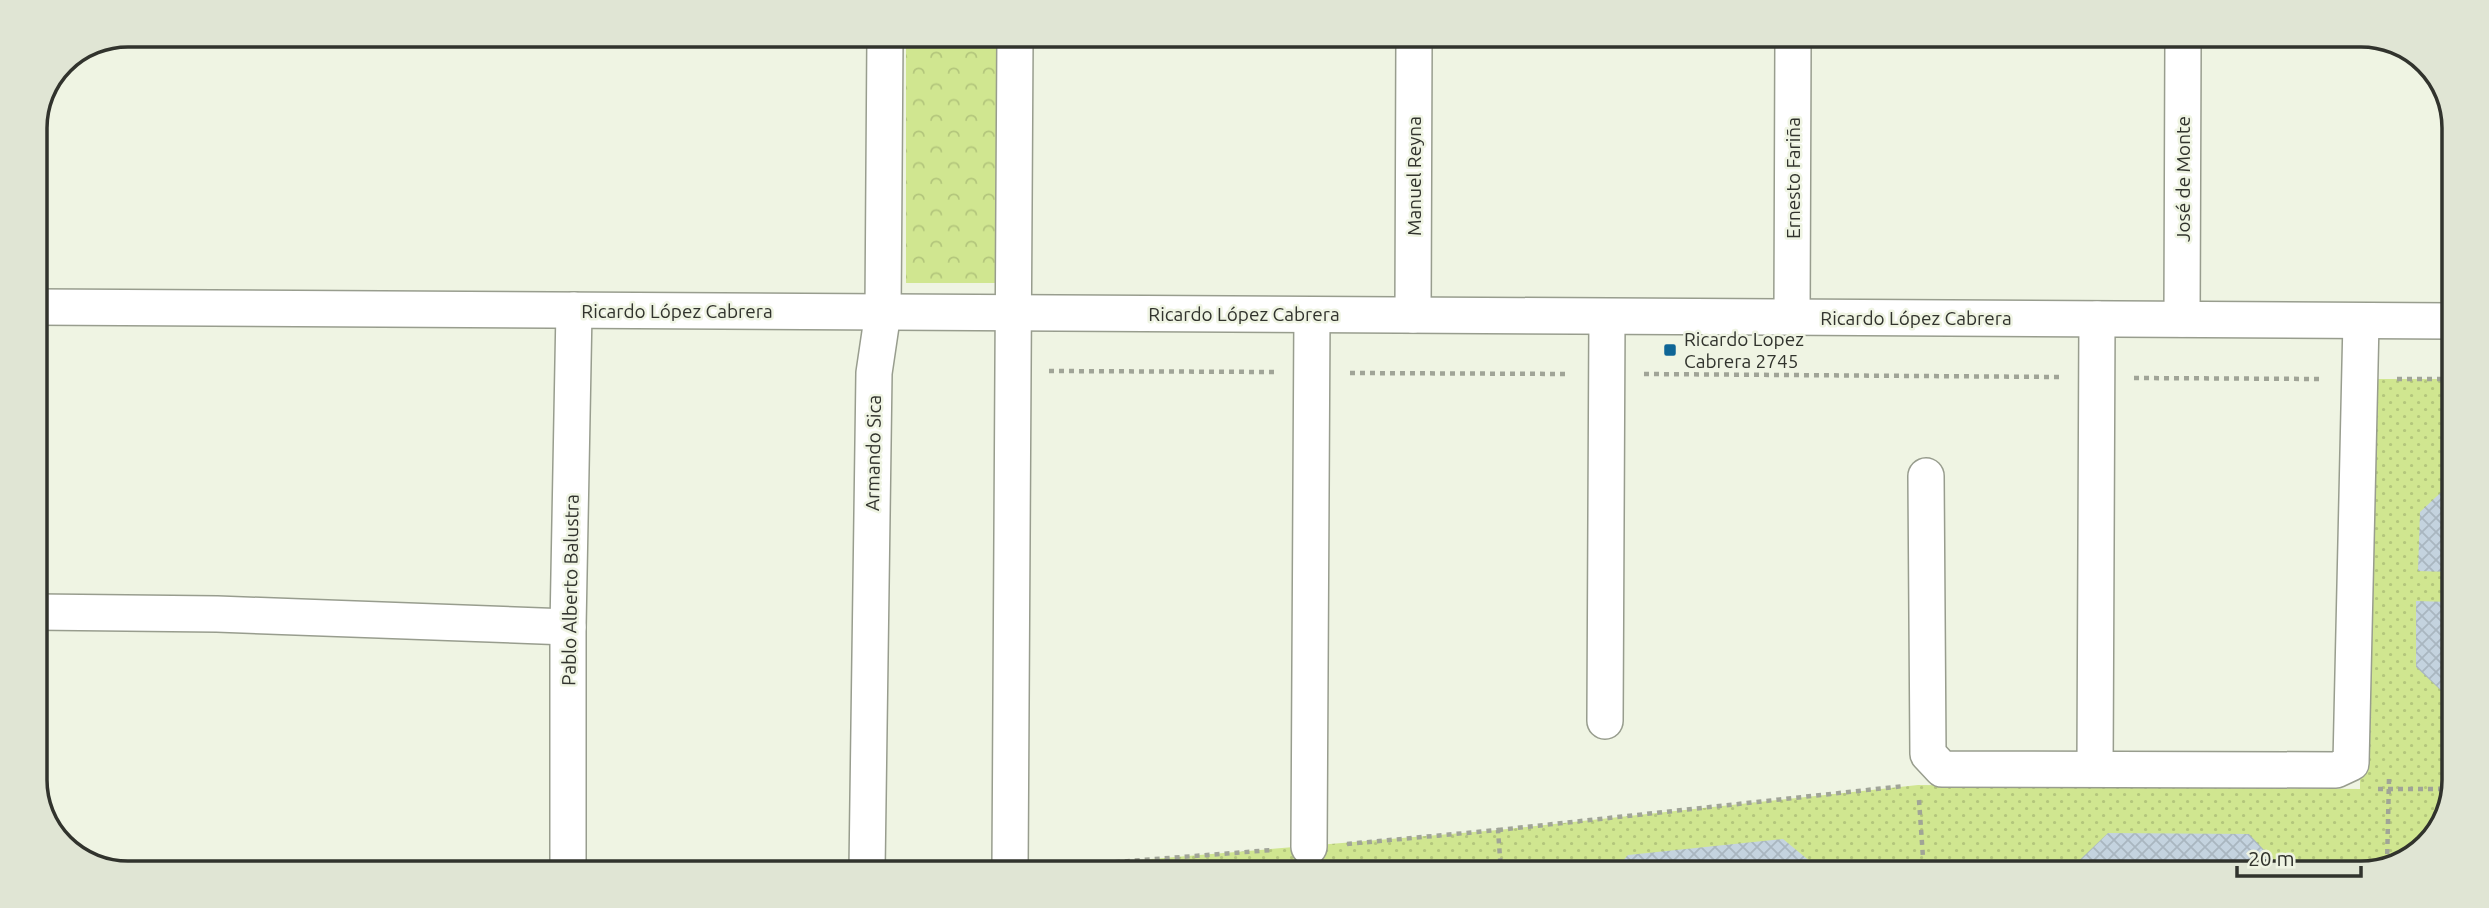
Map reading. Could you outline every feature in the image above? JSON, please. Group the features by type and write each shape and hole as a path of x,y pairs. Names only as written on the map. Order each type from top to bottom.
{"street":[{"name":"Armando Sica","path":"867,861 874,373 883,312 885,47"},
{"path":"1010,861 1015,47"},
{"name":"Manuel Reyna","path":"1413,315 1414,47"},
{"name":"Ernesto Fariña","path":"1792,317 1793,47"},
{"name":"José de Monte","path":"2182,319 2183,47"},
{"name":"Ricardo López Cabrera","path":"47,307 2442,321"},
{"name":"Pablo Alberto Balustra","path":"568,861 568,627 574,310"},
{"path":"1309,847 1312,314"},
{"path":"1605,721 1607,317"},
{"path":"2095,768 2097,319"},
{"path":"1926,476 1928,754 1941,769 2336,770 2351,763 2361,321"},
{"path":"47,612 216,614 568,627"}],"path":[{"path":"1013,370 2442,379"},
{"path":"1919,797 1923,861"}],"green space":[{"path":"906,47 997,47 997,283 906,283"},
{"path":"2361,379 2442,379 2442,779 2437,806 2425,829 2406,847 2387,856 2360,861 1127,861 1498,830 1918,785 2360,789"}],"building":[{"path":"2442,491 2442,572 2418,571 2420,512"},
{"path":"2416,601 2442,602 2442,691 2416,667"},
{"path":"2108,833 2249,834 2274,861 2079,861"},
{"path":"1783,839 1810,861 1623,861 1628,855"}],"place":[{"name":"Ricardo Lopez Cabrera 2745","path":"1670,350"}]}
